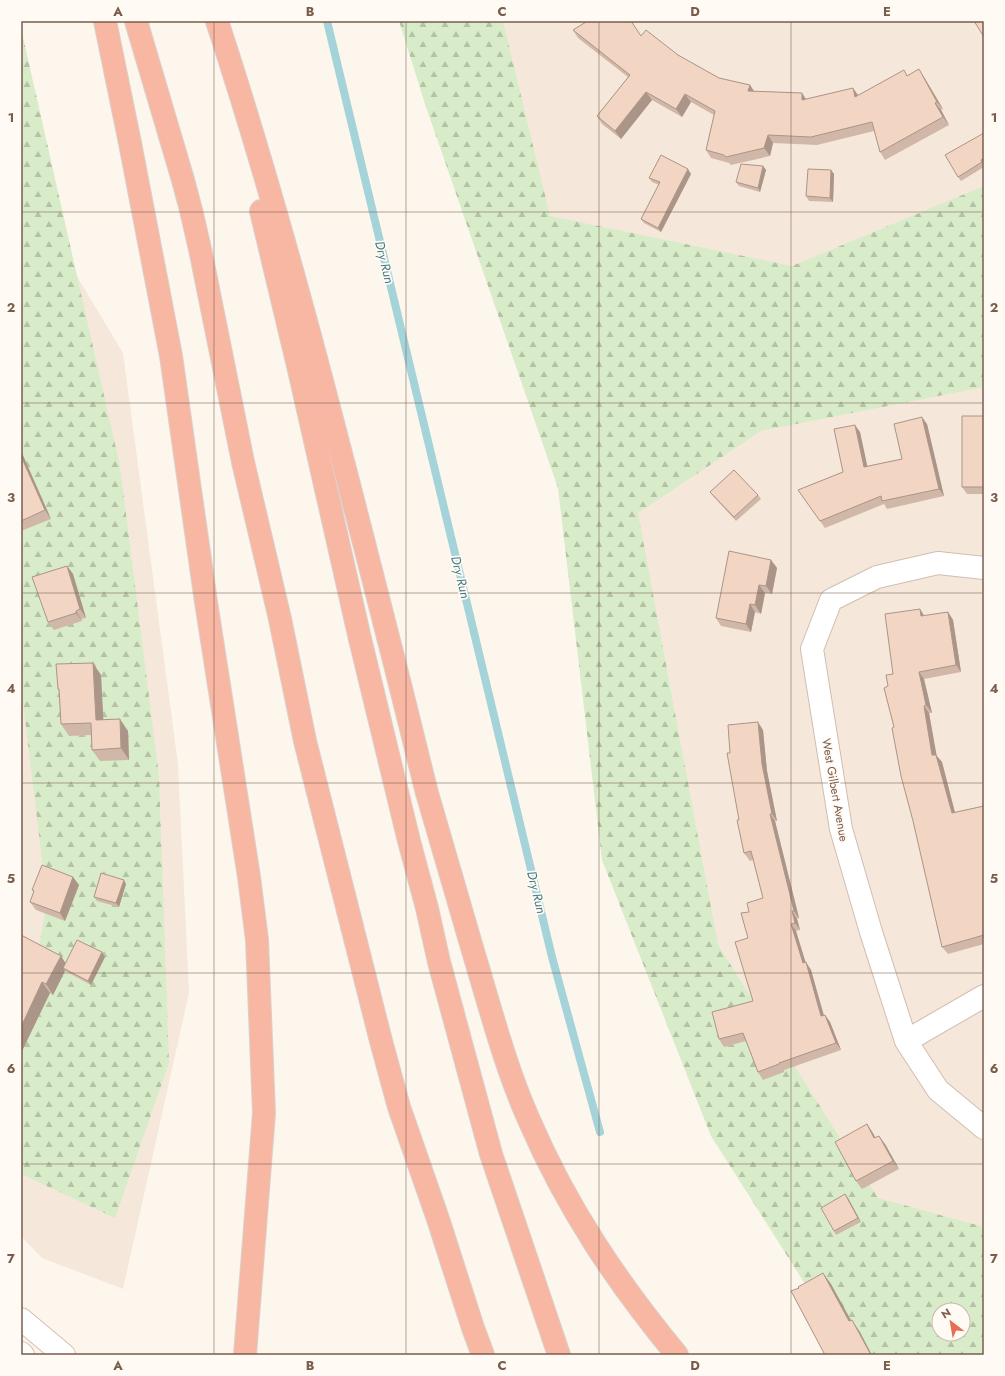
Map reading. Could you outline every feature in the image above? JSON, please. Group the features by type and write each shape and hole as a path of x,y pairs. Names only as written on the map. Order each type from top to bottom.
{"highway":[{"path":"105,21 171,356 206,602 247,862 257,940 264,1113 243,1353"},
{"path":"136,21 183,180 195,230 243,462 280,619 305,741 381,1041 399,1107 483,1355"},
{"path":"210,21 260,209 299,370 358,631 409,841 427,908 438,962 491,1154 559,1355"},
{"path":"217,21 240,91 276,212 344,466 427,792 508,1066 530,1124 561,1187 580,1220 601,1255 628,1293 677,1355"}],"street":[{"name":"West Gilbert Avenue","path":"984,568 938,563 877,577 832,600 812,650 841,829 871,932 906,1041 938,1090 984,1128"},
{"path":"906,1041 984,996"},
{"path":"21,1319 64,1355"}],"shaded area":[{"path":"468,21 984,21 984,1355 971,1342 971,1302 934,1302 666,901"},
{"path":"21,183 123,353 178,764 189,993 123,1289 42,1258 21,1236"}],"green space":[{"path":"399,21 503,21 550,216 792,266 984,186 984,387 761,431 638,513 718,945 878,1198 984,1227 984,1355 864,1355 842,1342 711,1136 602,860 558,488 425,104"},
{"path":"21,28 120,466 159,776 169,1063 115,1218 21,1174 21,1049 47,901 21,686"}],"building":[{"path":"585,21 631,21 641,36 646,30 678,55 719,78 750,85 748,91 802,93 802,100 853,88 855,97 904,70 907,76 919,69 937,102 935,103 943,117 880,152 872,122 811,137 768,135 764,148 726,157 724,155 706,150 715,111 685,94 676,109 646,92 615,131 597,116 630,75 573,30 586,22"},
{"path":"974,21 984,21 984,37"},
{"path":"984,133 984,158 981,160 982,162 958,177 945,155"},
{"path":"661,155 688,169 658,228 641,219 660,182 649,178"},
{"path":"741,164 763,166 758,188 736,182"},
{"path":"808,169 831,170 830,198 806,196"},
{"path":"962,416 984,416 984,487 962,487"},
{"path":"922,417 939,489 882,501 881,496 820,521 798,490 843,472 834,429 855,425 864,467 902,459 894,424"},
{"path":"21,456 45,510 21,521"},
{"path":"734,470 758,495 734,517 710,492"},
{"path":"729,551 771,560 766,586 759,585 755,605 750,604 746,624 716,618"},
{"path":"67,566 80,609 76,611 76,613 48,622 32,577"},
{"path":"920,609 921,616 948,612 956,665 919,672 926,705 924,706 932,755 936,755 952,813 984,806 984,935 942,947 901,776 892,728 894,727 884,688 888,686 886,675 893,674 885,614"},
{"path":"93,663 96,720 120,719 121,748 92,750 91,723 61,724 56,664"},
{"path":"758,722 762,764 772,814 770,814 794,911 792,911 795,923 791,924 803,963 806,962 821,1016 825,1015 836,1043 758,1072 743,1033 719,1039 712,1012 753,1001 735,942 748,938 741,913 749,912 747,903 763,898 751,851 744,853 737,820 739,820 727,753 730,753 728,725"},
{"path":"42,865 73,877 60,913 30,902 34,891 32,890"},
{"path":"101,873 124,880 116,903 94,897"},
{"path":"21,935 61,956 46,984 42,982 21,1027"},
{"path":"77,940 102,952 88,981 63,968"},
{"path":"867,1124 874,1138 879,1136 893,1161 856,1181 835,1142"},
{"path":"845,1194 858,1218 834,1231 821,1208"},
{"path":"823,1273 849,1321 852,1320 871,1355 825,1355 791,1291 799,1288 798,1287"}],"waterway":[{"name":"Dry Run","path":"327,21 552,957 600,1132"}]}
